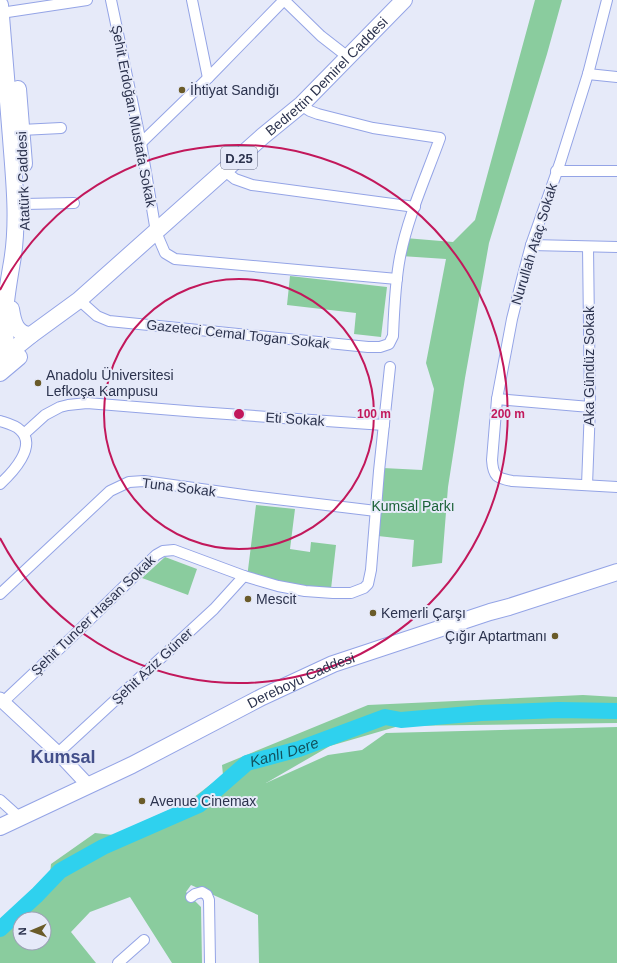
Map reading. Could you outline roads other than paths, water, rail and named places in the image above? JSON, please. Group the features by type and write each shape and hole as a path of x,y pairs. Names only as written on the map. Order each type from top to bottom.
{"main road":[{"name":"Bedrettin Demirel Caddesi","path":"8,360 38,341 73,305 263,136 301,105 404,0"},
{"name":"Atatürk Caddesi","path":"6,8 15,219 12,262 3,310 2,336 8,360"},
{"name":"Atatürk Caddesi","path":"3,310 22,266 24,240 22,130 8,80"},
{"name":"Bedrettin Demirel Caddesi","path":"8,360 31,335 73,305"},
{"path":"3,310 13,320 17,329 23,334 31,335"},
{"name":"Dereboyu Caddesi","path":"0,827 132,765 262,697 333,664 483,614 617,572"}],"street":[{"path":"6,8 87,0"},
{"name":"Şehit Erdoğan Mustafa Sokak","path":"112,0 141,143 156,232 165,253 175,259 397,279"},
{"path":"192,0 208,78"},
{"path":"141,143 208,78 284,0 321,36 348,57"},
{"name":"Nurullah Ataç Sokak","path":"587,485 512,482 500,479 496,476 493,469 493,450 498,399 512,319 531,245 560,163 588,74 607,0"},
{"path":"588,74 617,77"},
{"path":"301,105 310,112 374,128 440,138 415,207 401,256 397,279"},
{"path":"22,130 62,128"},
{"path":"225,170 235,179 252,185 415,207"},
{"path":"556,171 617,171"},
{"path":"24,204 74,203"},
{"path":"531,245 617,247"},
{"name":"Aka Gündüz Sokak","path":"587,485 590,407 588,247"},
{"name":"Gazeteci Cemal Togan Sokak","path":"73,305 110,321 380,347 389,344 392,341 397,279"},
{"path":"376,511 390,366"},
{"path":"498,399 590,407"},
{"name":"Eti Sokak","path":"24,434 45,415 60,407 87,403 384,425"},
{"path":"0,421 19,429 24,434 26,443 24,453 16,467 0,484"},
{"name":"Tuna Sokak","path":"0,594 110,491 129,482 152,482 376,511"},
{"path":"587,485 617,487"},
{"name":"Şehit Tuncer Hasan Sokak","path":"2,700 159,553 166,550 177,551 244,576 292,589 338,594 350,593 364,588 368,584 370,577 376,511"},
{"name":"Şehit Aziz Güner","path":"58,753 214,609 244,576"},
{"path":"2,700 58,753 88,785"},
{"path":"0,800 20,818"},
{"path":"191,897 202,892 207,895 209,900 210,963"},
{"path":"118,963 144,940"}],"waterway":[{"name":"Kanlı Dere","path":"0,929 37,895 60,871 103,847 199,805 247,763 299,749 385,717 401,720 481,713 558,710 617,711"}],"place":[{"name":"İhtiyat Sandığı","path":"182,90"},
{"name":"Anadolu Üniversitesi Lefkoşa Kampusu","path":"38,383"},
{"name":"Mescit","path":"248,599"},
{"name":"Kemerli Çarşı","path":"373,613"},
{"name":"Çığır Aptartmanı","path":"555,636"},
{"name":"Avenue Cinemax","path":"142,801"}],"district":[{"name":"Kumsal","path":"63,757"}],"park label":[{"name":"Kumsal Parkı","path":"413,506"}]}
